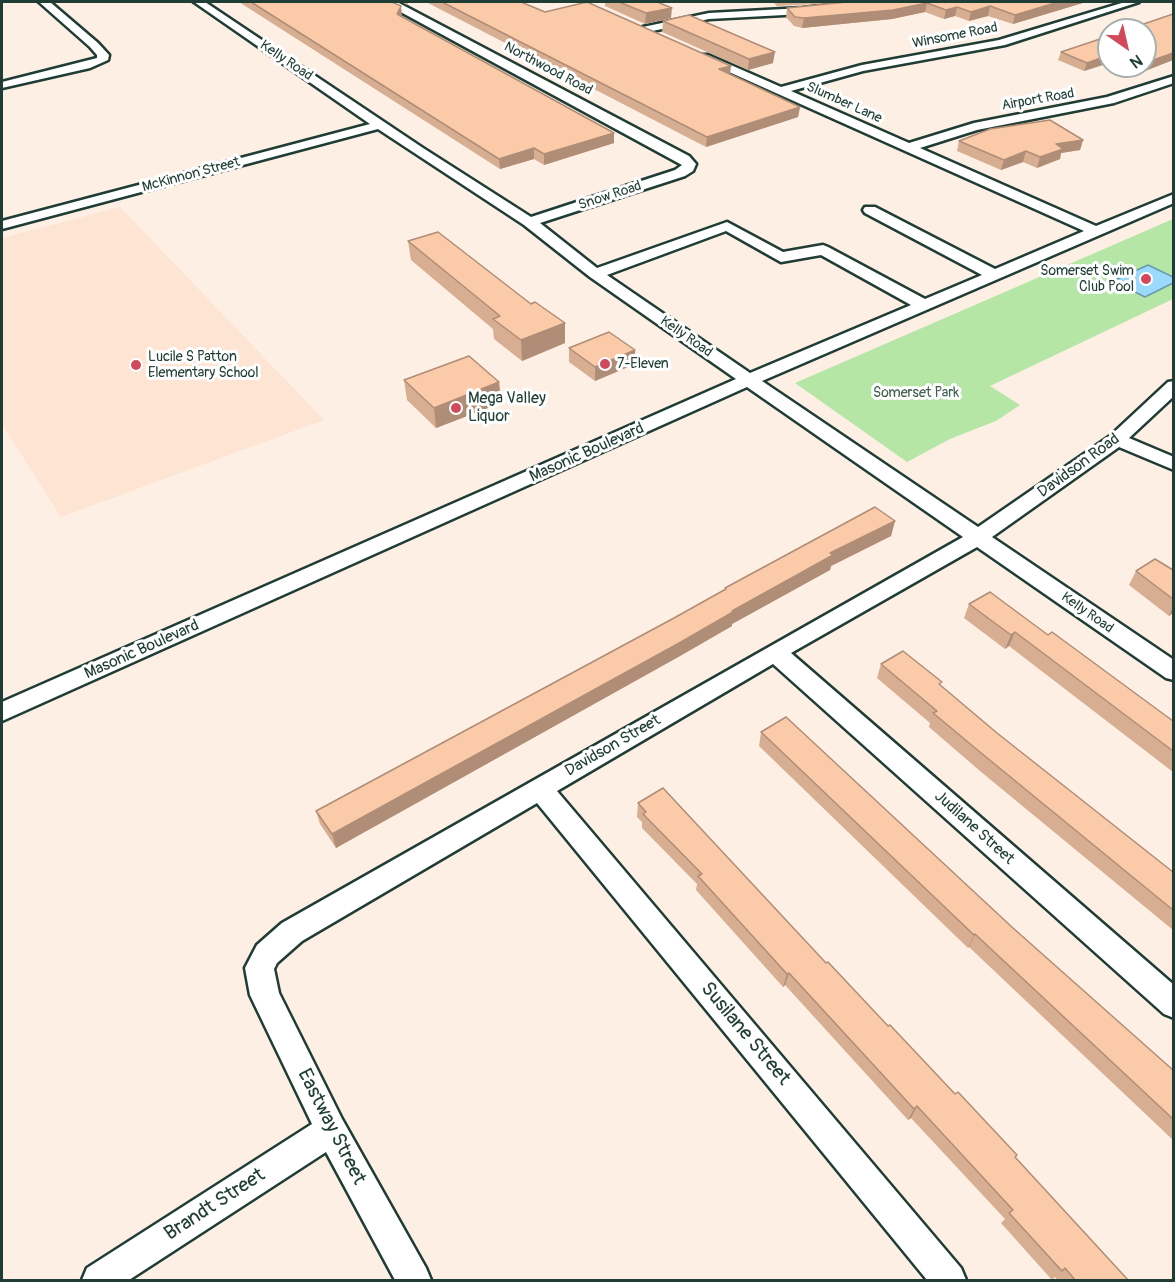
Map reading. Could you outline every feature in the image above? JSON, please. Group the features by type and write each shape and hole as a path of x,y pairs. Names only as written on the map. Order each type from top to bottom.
{"street":[{"path":"2,85 86,66 102,60 103,55 94,45 44,2"},
{"name":"Kelly Road","path":"199,2 380,125 529,222 595,273 1173,672"},
{"name":"Northwood Road","path":"390,2 684,159 689,166"},
{"path":"662,38 639,28 709,16 803,11 879,2"},
{"name":"Winsome Road","path":"779,90 862,68 1001,43 1134,2"},
{"name":"Slumber Lane","path":"694,52 1095,231"},
{"name":"Airport Road","path":"907,148 974,127 1091,105 1173,79"},
{"name":"McKinnon Street","path":"2,225 380,125"},
{"name":"Snow Road","path":"529,222 680,173 689,166"},
{"name":"Masonic Boulevard","path":"2,712 749,380 1173,198"},
{"path":"870,210 994,274"},
{"path":"595,273 727,226 781,257 823,250 924,305"},
{"name":"Davidson Road","path":"978,537 1117,440 1173,386"},
{"path":"1117,440 1173,464"},
{"name":"Davidson Street","path":"260,968 267,954 292,932 978,537"},
{"name":"Judilane Street","path":"775,652 1173,1004"},
{"name":"Susilane Street","path":"540,788 949,1281"},
{"name":"Eastway Street","path":"260,968 265,995 331,1130 414,1281"},
{"name":"Brandt Street","path":"99,1281 331,1130"}],"shaded area":[{"name":"Lucile S Patton Elementary School","path":"120,207 324,420 61,517 2,424 2,238"}],"green space":[{"name":"Somerset Park","path":"1173,219 1173,299 990,386 1020,405 996,421 950,439 907,462 795,383"}],"water":[{"name":"Somerset Swim Club Pool","path":"1148,265 1173,277 1173,283 1145,297 1113,281"}],"building":[{"path":"251,2 392,2 401,6 397,14 614,133 544,154 534,148 499,159"},
{"path":"442,2 521,2 545,12 587,2 731,66 719,69 800,107 707,137"},
{"path":"619,2 657,2 672,8 646,13"},
{"path":"847,2 1058,2 1015,15 990,6 971,12 957,7 946,10 927,3 893,10 804,18 795,17 787,8"},
{"path":"1173,14 1173,53 1157,59 1157,19"},
{"path":"689,15 775,52 749,59 663,21"},
{"path":"1097,40 1097,59 1087,63 1061,52"},
{"path":"1050,120 1083,140 1056,144 1063,149 1040,157 1026,151 1004,160 959,141 990,129"},
{"path":"438,232 531,304 535,302 565,323 521,340 493,319 500,316 408,241"},
{"path":"609,332 635,350 595,367 569,348"},
{"path":"469,356 499,382 434,408 404,380"},
{"path":"875,507 895,521 830,553 833,555 681,642 332,834 316,811 674,618"},
{"path":"1155,559 1173,570 1173,599 1136,571"},
{"path":"990,592 1048,635 1052,632 1173,721 1173,751 1015,632 1011,635 969,604"},
{"path":"903,651 942,682 939,684 997,733 1173,872 1173,910 933,713 937,711 881,664"},
{"path":"786,717 1013,928 1173,1070 1173,1119 974,935 761,732"},
{"path":"663,788 826,963 828,962 955,1094 958,1092 1129,1281 1076,1281 1065,1268 1062,1271 1009,1213 1013,1210 917,1106 914,1109 789,973 787,974 698,876 702,874 643,814 646,812 638,803"}],"place":[{"name":"Somerset Swim Club Pool","path":"1146,279"},
{"name":"7-Eleven","path":"605,364"},
{"name":"Lucile S Patton Elementary School","path":"136,365"},
{"name":"Mega Valley Liquor","path":"456,408"}]}
